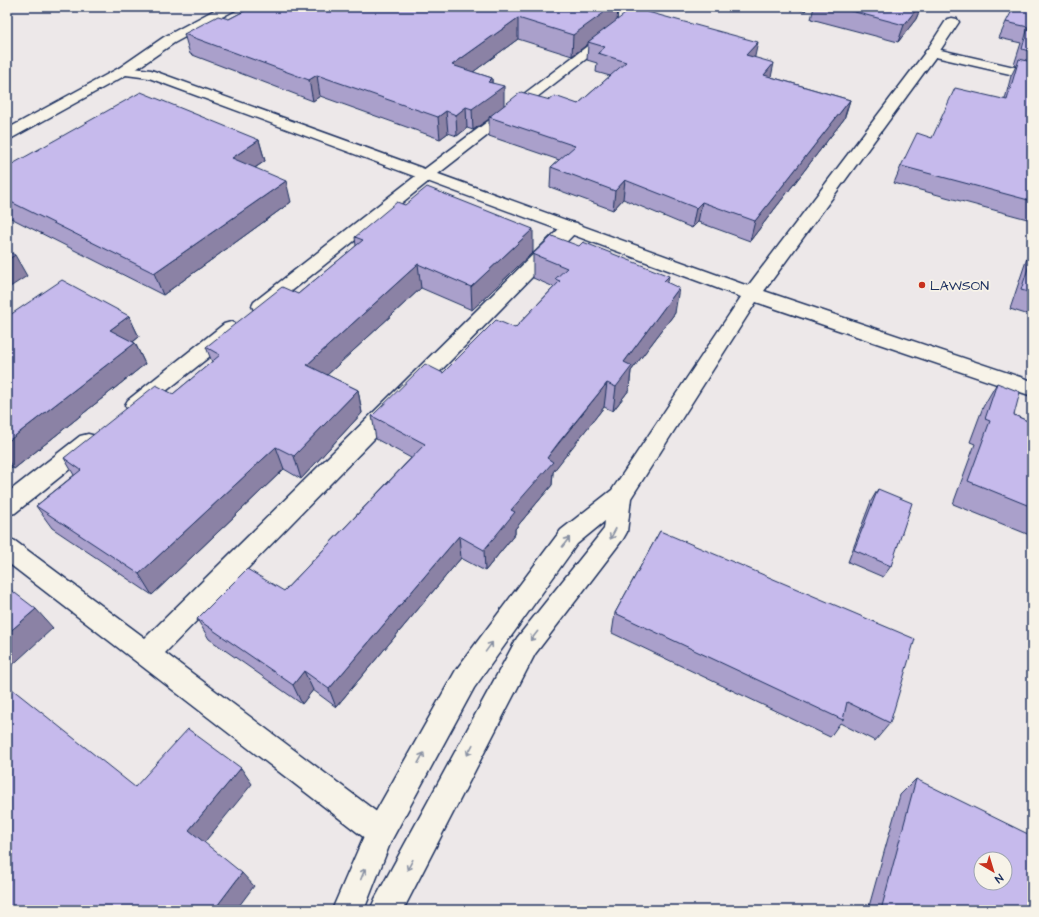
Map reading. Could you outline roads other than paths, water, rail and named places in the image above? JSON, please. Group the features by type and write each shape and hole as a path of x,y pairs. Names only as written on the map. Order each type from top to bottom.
{"street":[{"path":"7,135 124,71 169,40 230,7"},
{"path":"120,417 428,174 647,7"},
{"path":"348,910 380,832 465,679 569,537 620,496 752,294 932,52 952,22"},
{"path":"932,52 1032,75"},
{"path":"124,71 151,74 428,174 752,294 1032,388"},
{"path":"146,655 571,227"},
{"path":"7,506 101,432"},
{"path":"386,910 526,646 615,532 620,496"},
{"path":"7,548 380,832"}],"place":[{"name":"LAWSON","path":"922,285"}]}
